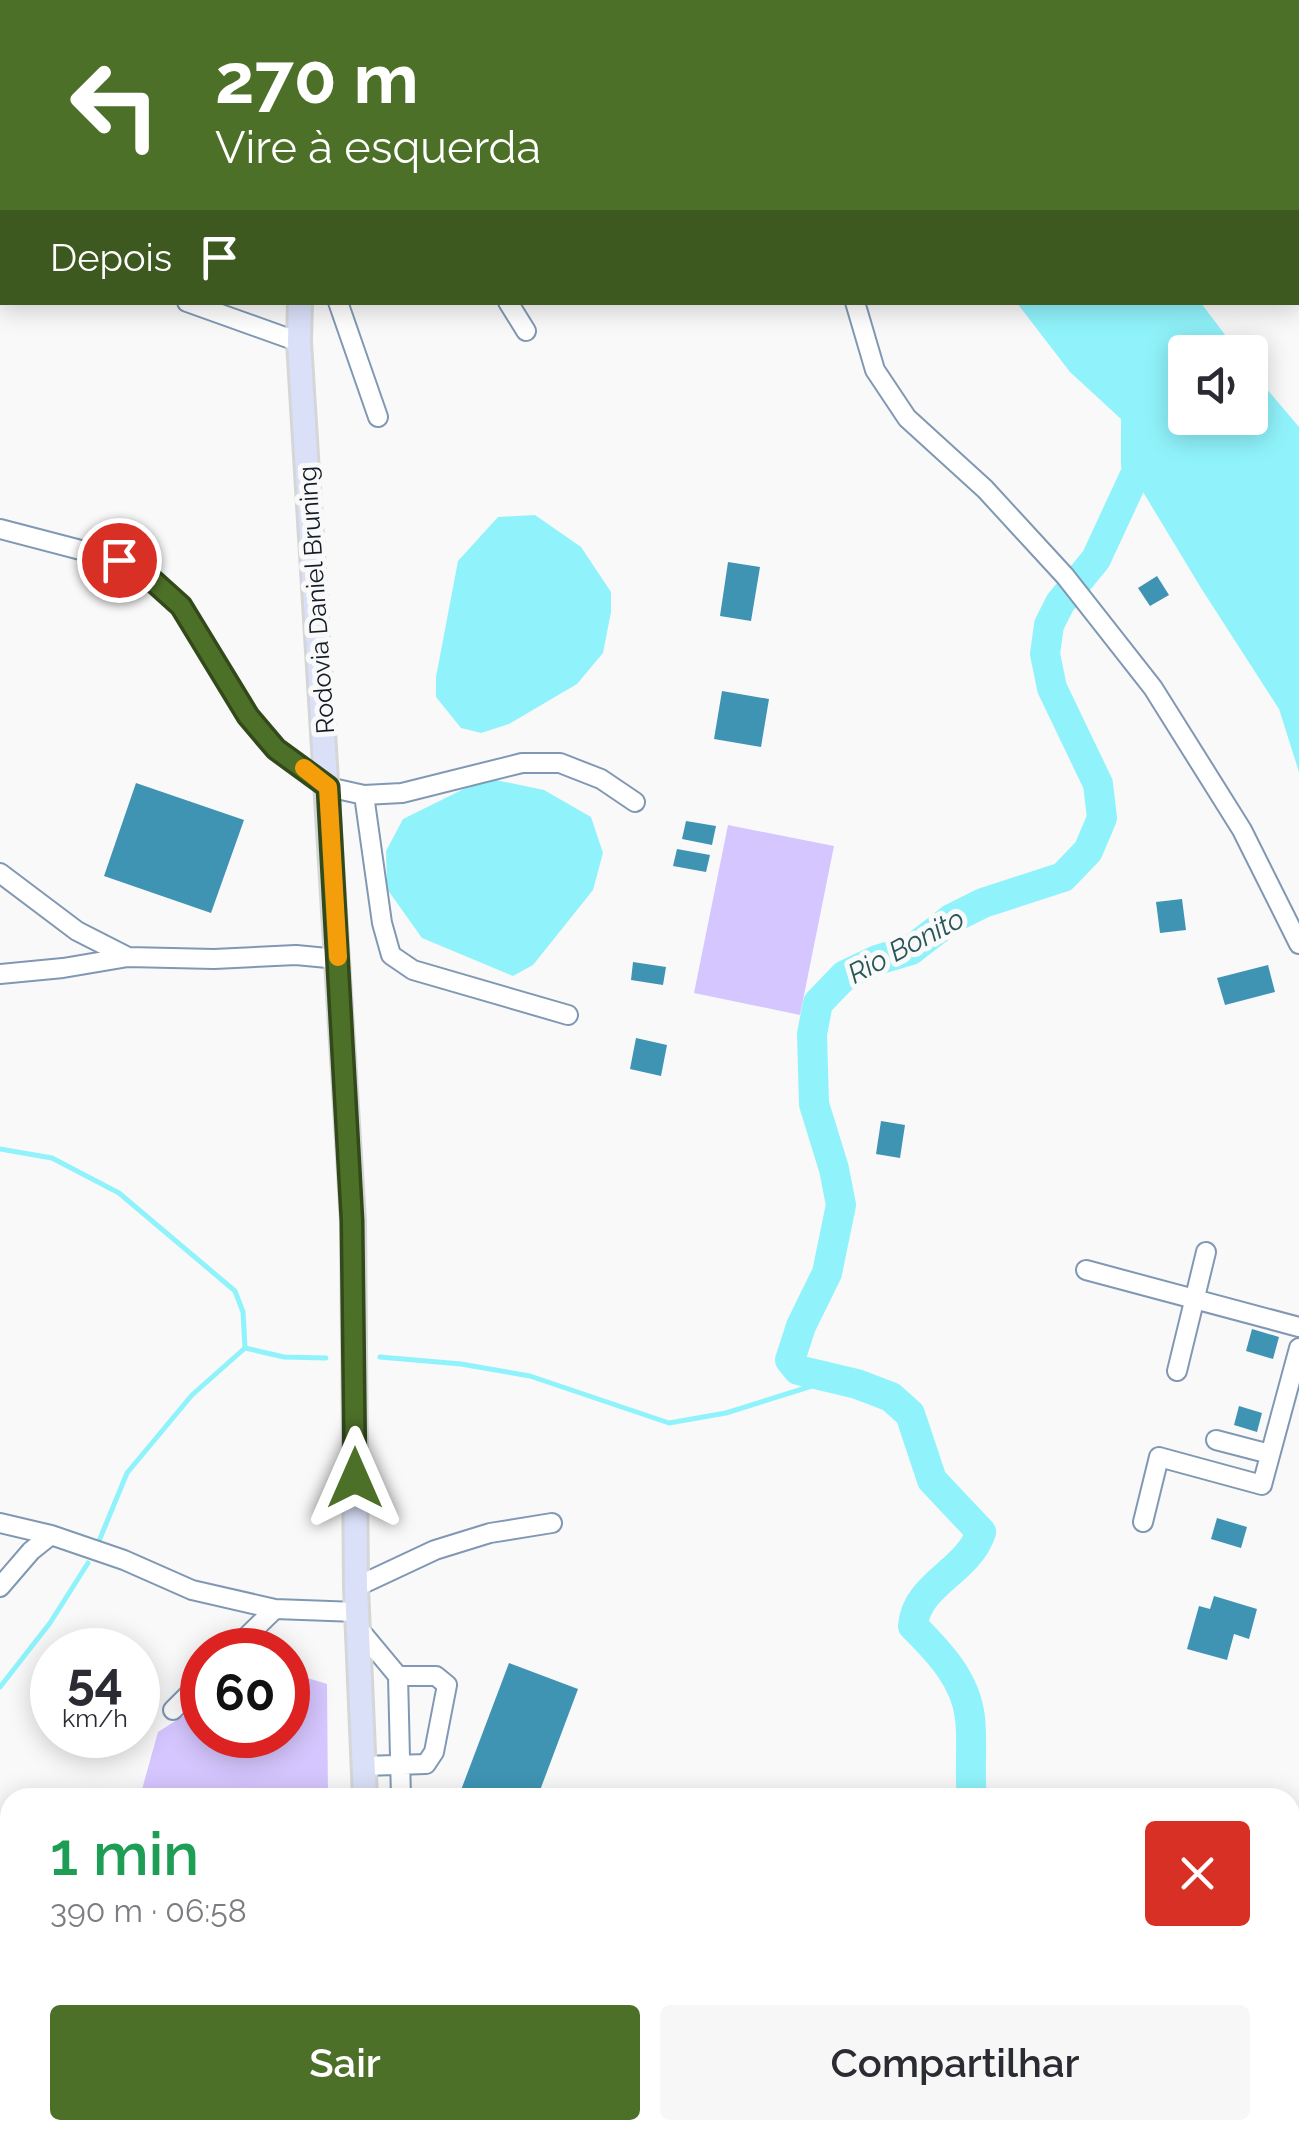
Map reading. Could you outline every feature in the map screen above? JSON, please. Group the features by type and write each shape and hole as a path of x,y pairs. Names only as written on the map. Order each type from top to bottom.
{"main road":[{"name":"Rodovia Daniel Bruning","path":"300,305 298,342 352,1221 356,1587 365,1788"}],"street":[{"path":"196,305 298,342"},
{"path":"339,305 378,417"},
{"path":"510,305 526,331"},
{"path":"856,305 875,370 907,418 986,488 1066,576 1152,688 1232,814 1299,944"},
{"path":"0,528 119,560 151,579 181,606 248,716 276,749 328,787 364,795 402,793 522,763 560,763 601,779 634,802"},
{"path":"364,795 382,924 391,955 413,970 568,1015"},
{"path":"0,873 77,931 128,957"},
{"path":"0,974 128,957 214,959 296,955 338,959"},
{"path":"1177,1371 1206,1252"},
{"path":"1086,1270 1299,1327"},
{"path":"1143,1522 1160,1457 1262,1485 1299,1348"},
{"path":"1216,1440 1270,1454"},
{"path":"0,1523 52,1535 124,1560 192,1590 275,1609 358,1620 398,1676 401,1788"},
{"path":"356,1587 434,1550 490,1533 552,1524"},
{"path":"0,1587 31,1551 52,1535"},
{"path":"256,1628 275,1609"},
{"path":"364,1766 426,1764 434,1752 447,1685 436,1676 398,1676"},
{"path":"172,1710 180,1702"}],"shaded area":[{"path":"728,825 834,846 800,1015 694,993"},
{"path":"310,1679 327,1684 328,1788 142,1788 151,1758 160,1758 160,1731 180,1718 180,1758 310,1758"}],"water":[{"path":"1019,305 1203,305 1225,335 1168,335 1168,435 1268,435 1268,390 1299,427 1299,772 1279,709 1134,477 1121,467 1121,419 1070,372"},
{"path":"535,515 581,547 611,592 603,653 577,684 509,724 481,733 461,728 436,697 436,677 458,561 498,517"},
{"path":"486,778 544,790 591,817 603,853 593,890 533,965 513,976 422,938 387,889 386,851 403,819"}],"building":[{"path":"728,562 760,567 751,621 720,616"},
{"path":"1157,576 1169,595 1150,606 1138,588"},
{"path":"722,691 769,699 761,747 714,739"},
{"path":"136,783 244,820 211,913 104,876"},
{"path":"686,821 716,826 712,845 682,839"},
{"path":"677,849 710,855 706,872 673,866"},
{"path":"1182,899 1186,930 1160,933 1156,902"},
{"path":"633,962 666,967 663,985 631,980"},
{"path":"1268,965 1275,992 1225,1005 1217,978"},
{"path":"636,1038 667,1045 661,1076 630,1069"},
{"path":"881,1121 905,1125 900,1158 876,1154"},
{"path":"1252,1329 1279,1337 1273,1359 1246,1351"},
{"path":"1239,1406 1262,1413 1257,1432 1234,1425"},
{"path":"1217,1518 1247,1527 1241,1548 1211,1539"},
{"path":"1214,1596 1257,1609 1249,1639 1234,1634 1227,1660 1187,1649 1199,1606 1210,1609"},
{"path":"509,1663 578,1689 541,1788 462,1788"}],"waterway":[{"name":"Rio Bonito","path":"972,1788 970,1718 963,1691 941,1657 913,1626 923,1599 965,1558 981,1532 932,1480 910,1414 891,1397 857,1384 798,1370 790,1360 801,1326 827,1273 841,1205 814,1104 812,1034 818,1003 845,975 911,950 951,919 983,903 1063,877 1088,851 1102,818 1098,784 1052,688 1045,654 1049,625 1060,603 1096,559 1134,477 1173,435"},
{"path":"0,1149 52,1158 119,1193 235,1291 243,1312 245,1348"},
{"path":"245,1348 284,1357 326,1358"},
{"path":"99,1541 127,1473 192,1395 245,1348"},
{"path":"380,1357 461,1364 530,1376 669,1423 726,1413 812,1386 821,1375"},
{"path":"0,1687 50,1623 88,1563"}],"slow traffic":[{"path":"304,768 328,787 338,957"}],"route":[{"path":"119,560 151,579 181,606 248,716 276,749 328,787 352,1221 355,1478"}]}
